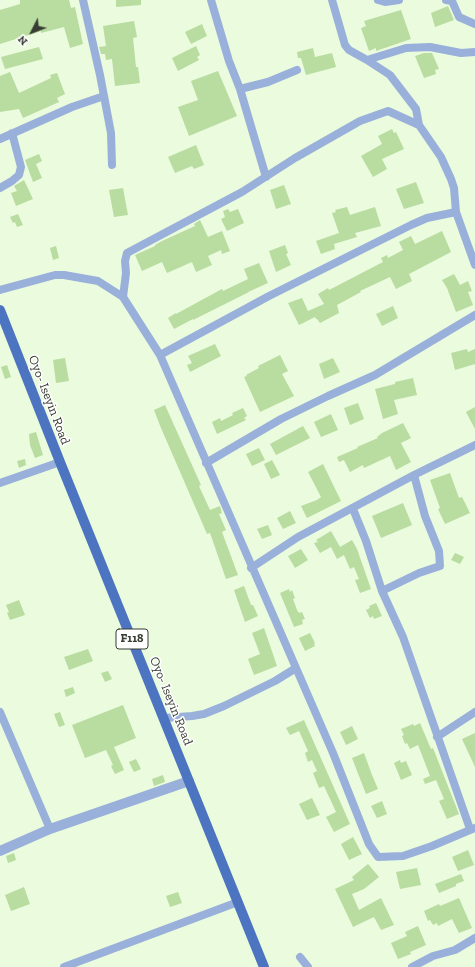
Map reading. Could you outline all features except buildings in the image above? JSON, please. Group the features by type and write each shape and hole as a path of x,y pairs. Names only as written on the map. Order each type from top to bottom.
{"main road":[{"name":"Oyo- Iseyin Road","path":"0,310 264,967"}],"street":[{"path":"83,0 111,133 112,165"},
{"path":"211,0 229,61 240,89 266,177"},
{"path":"332,0 345,45 348,50 390,75 416,109 419,125 441,158 451,179 456,212 475,265"},
{"path":"378,0 384,2 399,0"},
{"path":"446,0 452,1 459,17 475,24"},
{"path":"367,60 406,48 430,47 461,53 475,52"},
{"path":"240,89 268,82 297,70"},
{"path":"0,139 72,107 104,96"},
{"path":"123,297 126,273 125,261 127,253 242,192 295,158 360,121 388,111 419,125"},
{"path":"0,188 19,175 21,167 12,133"},
{"path":"160,355 269,296 411,225 427,218 456,212"},
{"path":"0,290 55,275 64,275 98,281 123,297 160,355 251,568 333,753 369,844 378,857 403,856 432,846 472,828 437,737 402,637 382,591 366,541 353,509"},
{"path":"206,463 281,419 375,375 475,315"},
{"path":"251,568 298,537 353,509 414,475 475,445"},
{"path":"0,483 60,462"},
{"path":"382,591 420,573 440,566 439,550 425,516 414,475"},
{"path":"164,718 204,714 275,681 296,668"},
{"path":"0,712 50,829"},
{"path":"437,737 475,712"},
{"path":"0,851 50,829 189,781"},
{"path":"64,967 238,902"},
{"path":"416,966 434,956 455,950 475,938"},
{"path":"300,957 308,967"}]}
